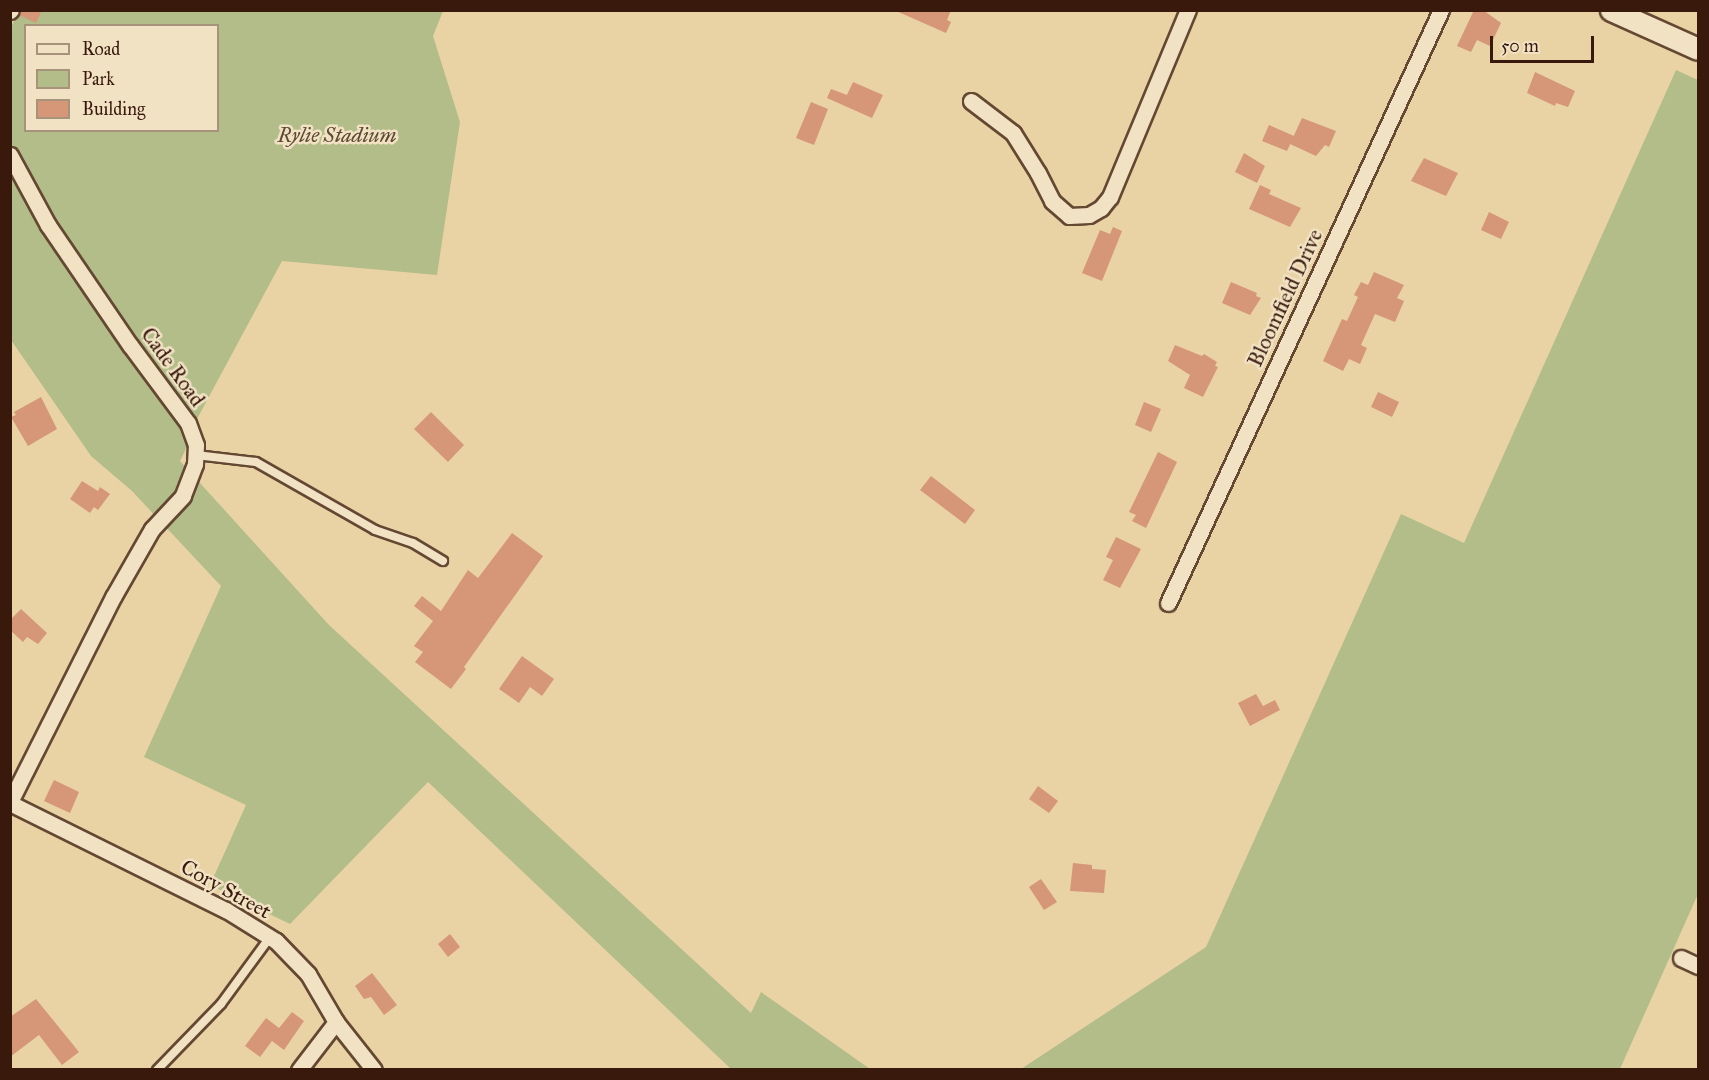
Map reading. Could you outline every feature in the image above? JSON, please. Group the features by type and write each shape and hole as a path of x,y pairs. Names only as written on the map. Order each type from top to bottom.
{"street":[{"path":"971,100 1012,133 1038,173 1052,201 1070,216 1089,215 1101,208 1110,197 1188,10"},
{"name":"Bloomfield Drive","path":"1168,603 1441,10"},
{"path":"1611,10 1698,49"},
{"name":"Cade Road","path":"10,155 48,225 188,423 196,446 196,455"},
{"path":"10,802 112,597 152,529 183,496 196,455"},
{"name":"Cory Street","path":"10,802 226,910 270,937 309,975 336,1022 374,1070"},
{"path":"1681,958 1698,966"},
{"path":"299,1070 336,1022"}],"lane":[{"path":"196,455 256,462 375,531 413,543 443,561"},
{"path":"157,1070 221,1004 270,937"}],"green space":[{"name":"Rylie Stadium","path":"19,11 443,11 433,36 460,122 437,275 282,261 197,419 199,422 180,461 329,625 751,1013 761,992 870,1069 731,1069 428,782 290,924 210,885 246,805 144,757 221,586 132,491 91,456 11,340 10,29"},
{"path":"1676,70 1698,80 1698,894 1620,1069 1021,1069 1206,947 1401,514 1464,543"}],"building":[{"path":"20,10 42,10 36,23 19,15"},
{"path":"894,10 951,10 947,20 951,22 946,33"},
{"path":"1474,10 1483,10 1501,23 1490,46 1477,40 1471,52 1457,46"},
{"path":"1535,72 1575,91 1568,107 1556,103 1555,106 1527,93"},
{"path":"853,82 883,95 872,118 827,98 831,89 847,95"},
{"path":"811,102 828,109 814,145 796,138"},
{"path":"1302,118 1336,131 1329,147 1325,145 1316,156 1290,144"},
{"path":"1269,125 1294,136 1287,151 1262,141"},
{"path":"1244,153 1265,166 1257,183 1235,172"},
{"path":"1424,158 1458,173 1446,196 1411,181"},
{"path":"1260,185 1271,190 1269,194 1301,208 1290,227 1249,209"},
{"path":"1489,212 1509,222 1501,239 1481,230"},
{"path":"1113,227 1122,231 1102,281 1082,273 1100,230 1110,234"},
{"path":"1374,272 1404,285 1397,298 1404,301 1395,322 1375,314 1361,345 1367,348 1360,364 1349,359 1343,371 1323,361 1342,319 1347,321 1358,297 1354,295 1361,282 1368,285"},
{"path":"1231,282 1257,293 1256,296 1261,298 1250,315 1222,303"},
{"path":"1175,345 1202,356 1204,354 1217,362 1215,366 1218,367 1203,397 1184,388 1190,375 1168,361"},
{"path":"1378,392 1399,402 1392,417 1371,407"},
{"path":"41,397 57,429 28,446 11,417 16,415 14,412"},
{"path":"1144,402 1161,409 1151,432 1135,425"},
{"path":"431,412 464,445 448,462 414,429"},
{"path":"1158,452 1177,462 1146,528 1132,521 1136,515 1129,512"},
{"path":"931,476 975,510 965,524 920,490"},
{"path":"82,481 98,491 100,487 110,494 98,510 94,507 90,513 70,499"},
{"path":"512,533 543,556 464,667 466,669 451,689 415,662 423,652 414,646 433,621 414,606 422,596 441,611 468,570 478,578"},
{"path":"1116,537 1141,549 1120,588 1103,580 1113,560 1106,557"},
{"path":"21,609 47,633 38,644 27,637 23,642 10,630 10,620"},
{"path":"522,656 554,679 542,696 530,687 519,703 499,689"},
{"path":"1256,694 1263,706 1275,700 1280,710 1250,726 1238,703"},
{"path":"54,780 79,792 70,813 44,801"},
{"path":"1038,786 1058,801 1049,813 1029,799"},
{"path":"1073,863 1092,865 1092,869 1106,870 1104,893 1070,891"},
{"path":"1041,879 1057,902 1044,910 1029,887"},
{"path":"450,934 460,947 448,957 438,944"},
{"path":"372,973 397,1005 384,1015 371,997 364,999 355,986"},
{"path":"36,999 79,1052 62,1065 39,1035 10,1057 10,1017"},
{"path":"292,1012 304,1021 284,1050 272,1041 260,1057 245,1046 266,1018 279,1028"}]}
